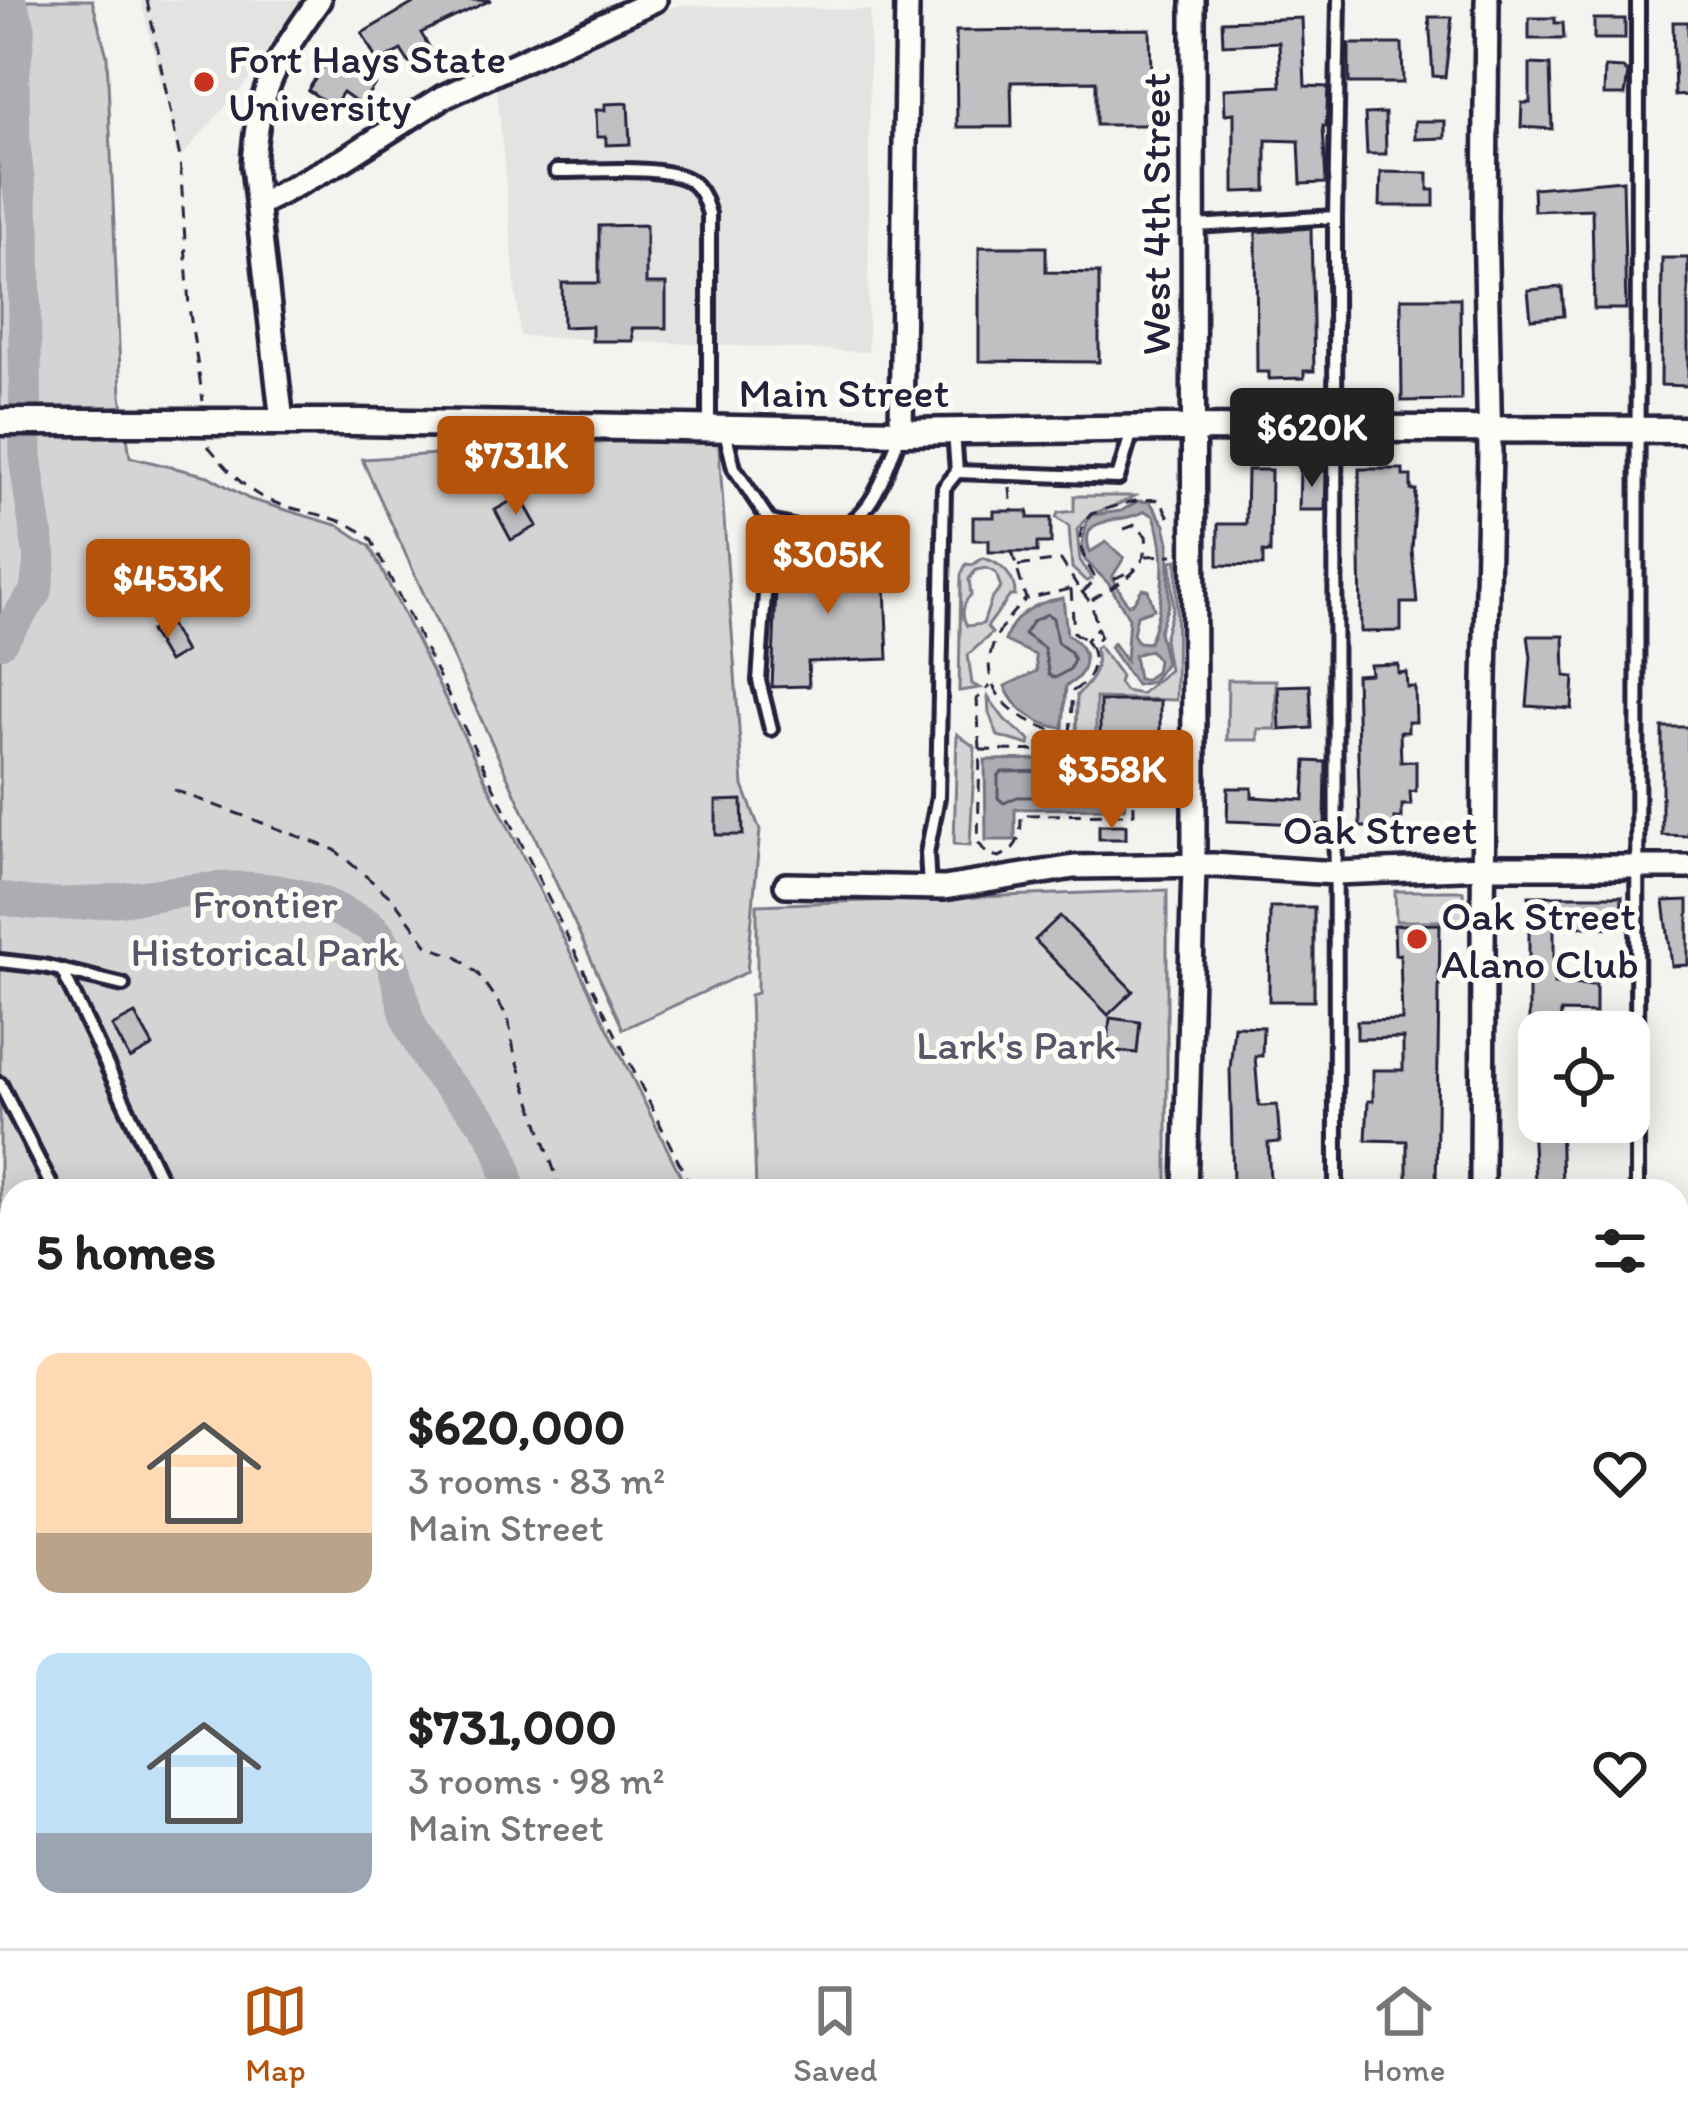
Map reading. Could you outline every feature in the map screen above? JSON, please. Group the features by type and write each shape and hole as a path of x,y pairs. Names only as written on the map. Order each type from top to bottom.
{"street":[{"path":"282,422 253,166 255,129 266,82 319,0"},
{"path":"258,205 342,161 443,97 655,0"},
{"path":"901,432 907,0"},
{"name":"West 4th Street","path":"1185,1179 1194,866 1193,0"},
{"path":"1482,1179 1489,429 1487,0"},
{"name":"Main Street","path":"0,422 901,432 1688,430"},
{"name":"Oak Street","path":"786,885 929,888 1074,867 1194,866 1336,873 1688,867"}],"lane":[{"path":"1336,1179 1339,0"},
{"path":"1637,0 1637,1179"},
{"path":"556,171 667,173 689,180 702,193 709,214 717,431 734,468 770,522 759,681 771,729"},
{"path":"1196,226 1335,217"},
{"path":"957,472 1118,478 1132,431"},
{"path":"770,522 821,532 851,524 873,500 901,432"},
{"path":"929,888 927,853 938,797 944,488 957,472 954,432"},
{"path":"0,962 123,985"},
{"path":"62,970 160,1179"},
{"path":"0,1084 48,1179"}],"path":[{"path":"147,0 180,158 189,307 207,444 250,490 269,501 333,516 371,538 687,1179"},
{"path":"1010,474 1012,511"},
{"path":"1083,592 1096,579 1080,548 1083,524 1091,514 1135,500 1160,500 1175,530"},
{"path":"1122,530 1135,525 1142,532 1149,557"},
{"path":"1135,539 1142,532"},
{"path":"1012,552 1026,599"},
{"path":"1090,601 1149,557 1169,556"},
{"path":"1017,567 1038,560 1061,560 1074,588 1074,633 1091,648 1094,666 1085,682 1072,691 1070,751"},
{"path":"1114,579 1135,566 1134,572"},
{"path":"1070,736 1017,718 992,684 986,667 990,649 998,630 1026,599 1074,588 1090,601 1099,625 1100,636 1091,648"},
{"path":"1085,640 1099,625"},
{"path":"980,750 1133,749 1134,814 1021,815 1021,838 1015,848 999,857 987,854 978,842 976,700 992,684"},
{"path":"174,790 335,850 394,900 429,947 456,956 478,974 508,1017 514,1051 557,1179"}],"shaded area":[{"name":"Fort Hays State University","path":"141,0 319,0 180,158"},
{"path":"682,5 870,10 868,352 520,336 497,89 653,11"}],"green space":[{"name":"Frontier Historical Park","path":"0,0 92,0 107,56 121,395 130,457 208,476 249,499 340,526 370,546 682,1179 0,1179"},
{"path":"718,435 743,786 760,830 747,972 623,1029 362,459"},
{"path":"1074,496 1135,496 1096,513 1077,530 1080,560 1092,579 1086,581 1072,568 1069,526 1056,518 1058,513 1074,511"},
{"path":"982,558 1001,567 1013,582 1015,596 1010,596 987,627 992,633 968,655 972,684 980,688 959,691 961,575 966,564","holes":["976,570 996,573 1001,588 983,624 967,626 963,610 971,595 969,579"]},
{"path":"1177,560 1176,700 1096,698 1096,742 1076,743 1077,695 1094,674 1095,648 1099,646 1121,676 1119,683 1125,691 1141,694 1169,670 1164,639 1173,607 1171,561"},
{"path":"1228,680 1276,680 1276,729 1258,729 1258,740 1227,740"},
{"path":"988,697 1005,720 1030,740 1029,745 998,736"},
{"path":"957,734 975,747 970,845 954,844"},
{"name":"Lark's Park","path":"1167,890 1167,1179 756,1179 750,995 757,993 757,905"},
{"path":"1395,891 1463,891 1464,921 1396,921"}],"water":[{"path":"1138,501 1150,502 1165,525 1169,543 1169,603 1159,631 1166,663 1152,682 1136,685 1110,647 1113,643 1126,661 1129,618 1109,584 1085,560 1082,545 1092,515 1121,511","holes":["1145,511 1154,516 1163,564 1158,614 1149,643 1138,642 1133,634 1137,615 1154,609 1148,590 1142,589 1128,605 1112,577 1124,558 1106,542 1090,552 1087,539 1096,525","1150,650 1158,660 1156,672 1138,679 1134,655"]},
{"path":"1063,598 1067,635 1085,660 1080,674 1066,686 1063,728 1028,715 1014,702 1005,686 1037,671 1035,655 1005,641 1027,611"},
{"path":"1124,758 1125,808 1015,809 1015,840 986,840 985,760"}],"building":[{"path":"419,0 491,0 421,33 431,50 409,63 401,50 378,63 362,33"},
{"path":"1429,17 1452,17 1445,77 1433,76"},
{"path":"1302,18 1305,86 1328,87 1323,126 1326,183 1301,184 1299,141 1266,140 1266,191 1234,192 1234,113 1225,114 1224,89 1281,86 1279,42 1223,45 1222,21"},
{"path":"1529,18 1555,18 1555,23 1563,23 1564,39 1529,39"},
{"path":"1594,19 1625,19 1625,39 1594,39"},
{"path":"1673,22 1688,22 1688,95 1675,96"},
{"path":"1150,29 1152,125 1096,125 1096,81 1011,82 1012,127 957,127 956,31"},
{"path":"1349,44 1402,44 1403,83 1349,83"},
{"path":"339,59 375,84 361,105 343,92 333,107 308,90 325,64 332,69"},
{"path":"1530,64 1550,65 1552,129 1521,127 1522,103 1530,103"},
{"path":"1605,67 1628,73 1625,95 1604,95"},
{"path":"628,103 630,144 606,145 606,137 597,137 596,110 605,110 605,104"},
{"path":"1385,113 1386,154 1367,154 1365,114"},
{"path":"1415,121 1445,121 1445,138 1415,139"},
{"path":"1381,172 1428,173 1434,206 1380,206"},
{"path":"1623,180 1626,309 1594,309 1592,209 1534,211 1533,188"},
{"path":"646,225 646,284 666,284 666,328 632,328 633,341 592,341 592,326 563,327 562,283 599,283 599,226"},
{"path":"1311,228 1314,371 1304,371 1304,378 1269,379 1269,372 1257,372 1256,232"},
{"path":"979,247 1046,247 1046,272 1099,273 1099,362 979,361"},
{"path":"1662,258 1688,258 1688,386 1661,385"},
{"path":"1562,287 1564,316 1531,319 1528,290"},
{"path":"1401,298 1460,298 1461,400 1402,401"},
{"path":"1359,469 1403,469 1403,476 1411,476 1411,490 1416,490 1412,550 1417,603 1401,603 1401,631 1361,632"},
{"path":"1247,470 1271,470 1270,553 1263,552 1263,566 1218,565 1218,524 1246,524"},
{"path":"1300,470 1326,471 1325,510 1299,510"},
{"path":"520,496 537,526 511,540 495,510"},
{"path":"994,511 1028,511 1028,518 1051,518 1051,543 1037,543 1037,552 989,552 989,540 973,540 973,517 994,517"},
{"path":"884,561 888,659 808,662 809,686 772,687 777,565"},
{"path":"168,621 185,652 168,662 150,631"},
{"path":"1528,636 1564,636 1565,676 1574,677 1572,709 1527,706"},
{"path":"1398,664 1398,673 1406,672 1407,687 1415,687 1416,722 1408,722 1408,732 1400,732 1401,762 1416,761 1416,791 1410,792 1411,805 1402,805 1402,818 1395,818 1395,827 1360,827 1356,675 1371,674 1370,665"},
{"path":"1310,685 1312,728 1280,730 1278,686"},
{"path":"1100,701 1160,701 1160,746 1141,746 1141,738 1100,738"},
{"path":"1662,727 1688,727 1688,836 1662,835"},
{"path":"1306,761 1326,762 1325,825 1227,821 1228,788 1252,788 1252,797 1304,800"},
{"path":"742,800 743,835 716,835 716,801"},
{"path":"1099,825 1126,825 1126,839 1099,839"},
{"path":"1529,896 1622,896 1621,928 1554,926 1554,984 1596,985 1596,1011 1529,1011"},
{"path":"1688,900 1688,965 1672,966 1664,901"},
{"path":"1270,907 1314,907 1314,1001 1269,1001"},
{"path":"1060,916 1133,991 1108,1015 1035,940"},
{"path":"1440,924 1436,1179 1407,1179 1407,1141 1366,1140 1373,1070 1403,1070 1403,1038 1357,1039 1357,1021 1402,1020 1394,925"},
{"path":"135,1014 153,1046 130,1059 112,1026"},
{"path":"1110,1018 1140,1022 1137,1053 1107,1050"},
{"path":"1234,1026 1263,1027 1262,1056 1255,1056 1259,1106 1277,1105 1280,1142 1268,1143 1270,1179 1233,1179 1230,1069"},
{"path":"1533,1143 1561,1143 1562,1179 1535,1179"}],"waterway":[{"path":"0,642 36,592 40,558 26,464 24,229 14,145 13,80 19,27 10,0"},
{"path":"0,898 86,903 218,888 262,889 306,897 365,923 387,950 409,1022 432,1065 484,1123 507,1179"}],"place":[{"name":"Fort Hays State University","path":"204,82"},
{"name":"Oak Street Alano Club","path":"1417,939"}]}
